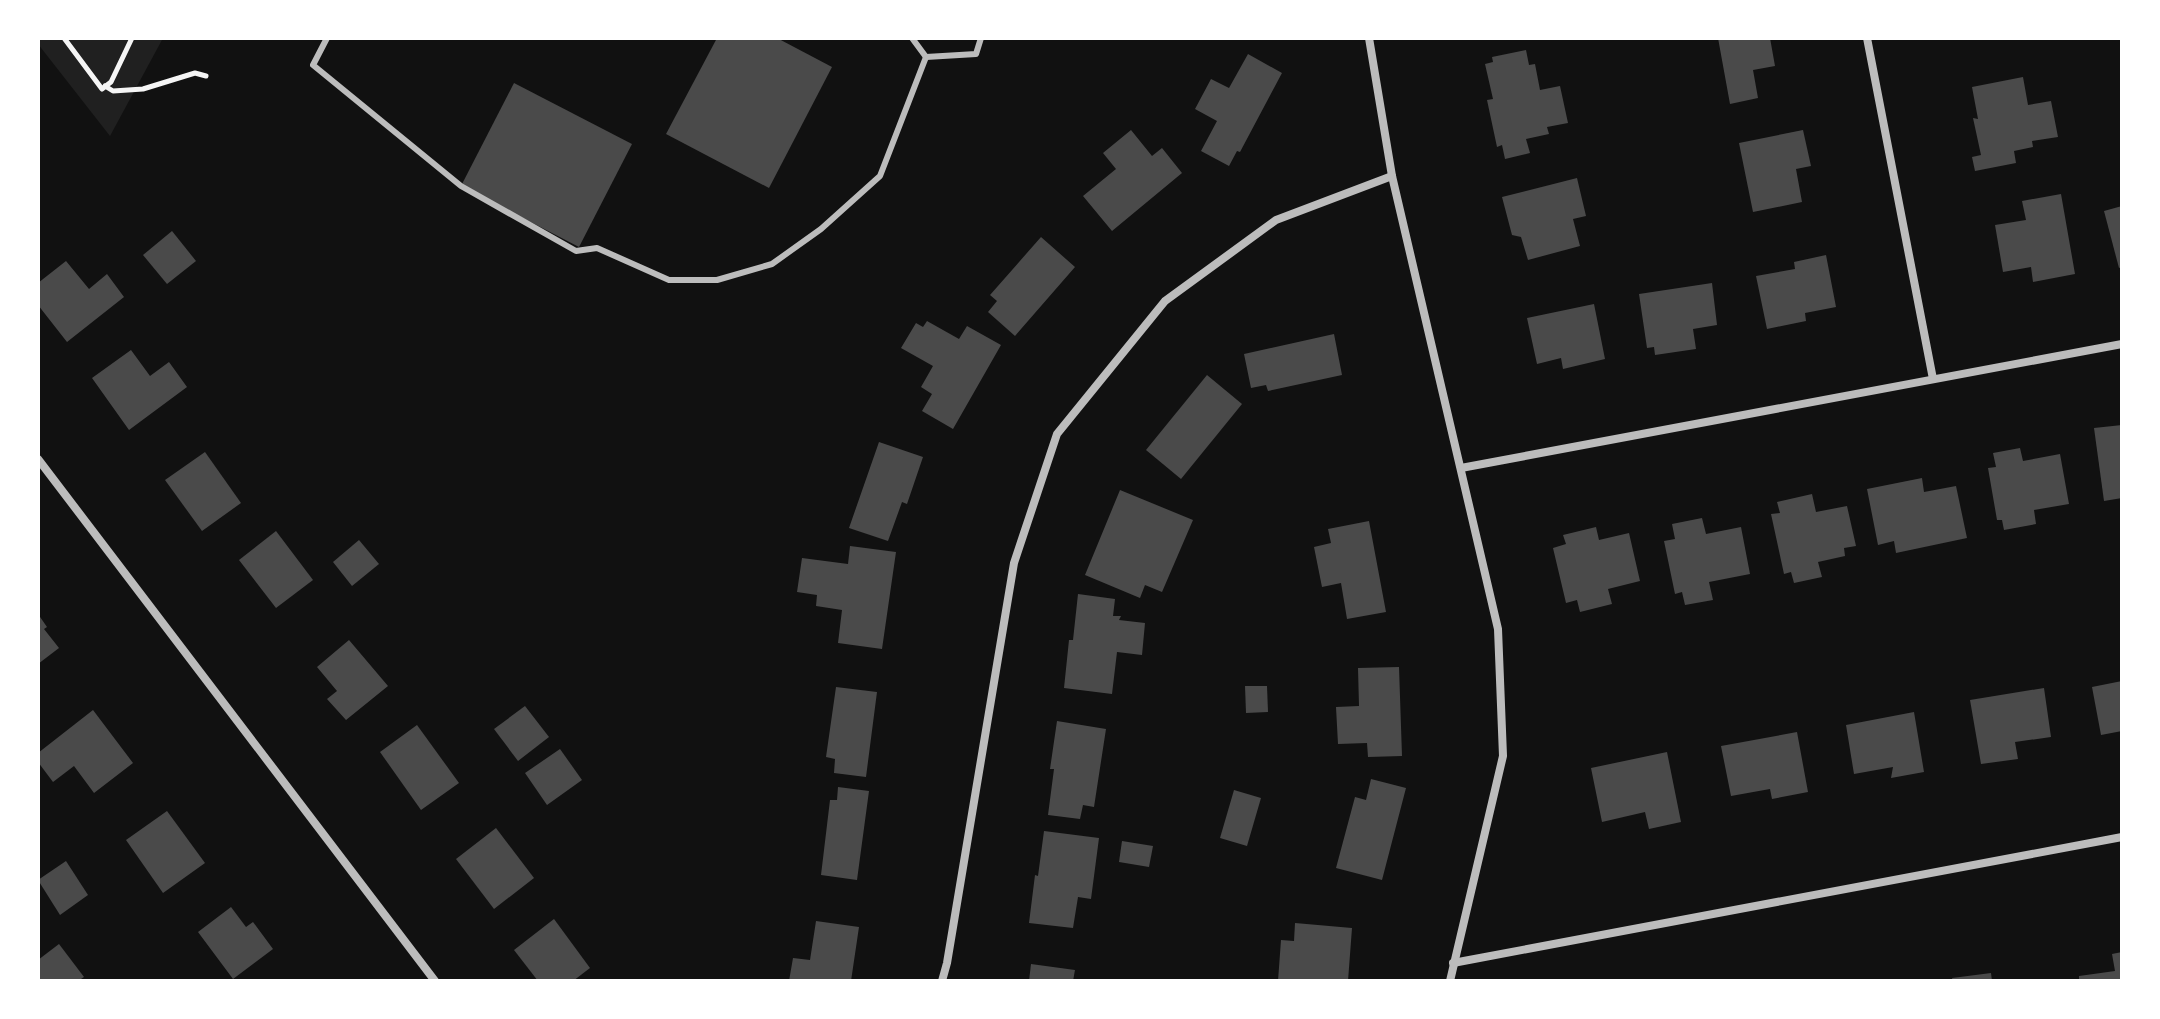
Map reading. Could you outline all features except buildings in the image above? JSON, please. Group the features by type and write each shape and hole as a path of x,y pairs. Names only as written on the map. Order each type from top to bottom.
{"street":[{"path":"1369,38 1392,176 1498,629 1503,756 1450,981"},
{"path":"1867,38 1933,379"},
{"path":"942,981 1014,563 1057,434 1165,301 1276,220 1392,176"},
{"path":"1461,468 2122,344"},
{"path":"38,459 435,981"},
{"path":"1453,963 2122,837"}],"lane":[{"path":"327,38 313,65 461,186 576,251 597,248 669,280 717,280 772,264 821,229 880,176 926,57"},
{"path":"912,38 926,57"},
{"path":"926,57 976,54 981,38"}],"path":[{"path":"64,38 102,89 111,82 132,38"},
{"path":"105,86 113,91 143,89 195,73 206,76"}],"shaded area":[{"path":"38,38 163,38 110,136 38,44"}]}
